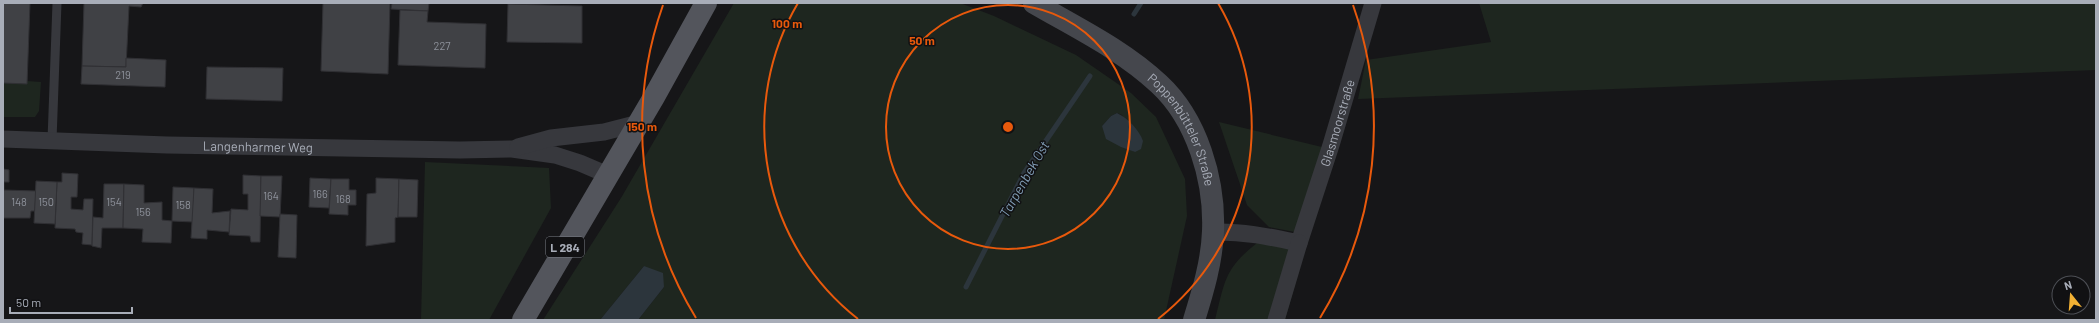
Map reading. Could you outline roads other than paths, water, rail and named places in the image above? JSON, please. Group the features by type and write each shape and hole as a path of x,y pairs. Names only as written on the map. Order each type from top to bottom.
{"main road":[{"name":"L 284","path":"523,320 639,123 706,3"},
{"name":"Poppenbütteler Straße","path":"1034,3 1117,50 1159,84 1182,110 1199,148 1212,198 1213,232 1208,272 1194,320"}],"street":[{"name":"Glasmoorstraße","path":"1276,320 1331,145 1373,3"},
{"name":"Langenharmer Weg","path":"512,149 551,138 604,132 639,123"},
{"name":"Langenharmer Weg","path":"3,139 167,145 460,150 512,149 555,155 580,163 608,175"},
{"path":"1213,232 1246,233 1299,243"}],"lane":[{"path":"52,140 57,3"}],"waterway":[{"name":"Tarpenbek Ost","path":"1134,14 1141,3"},
{"name":"Tarpenbek Ost","path":"966,287 1024,173 1090,76"}]}
